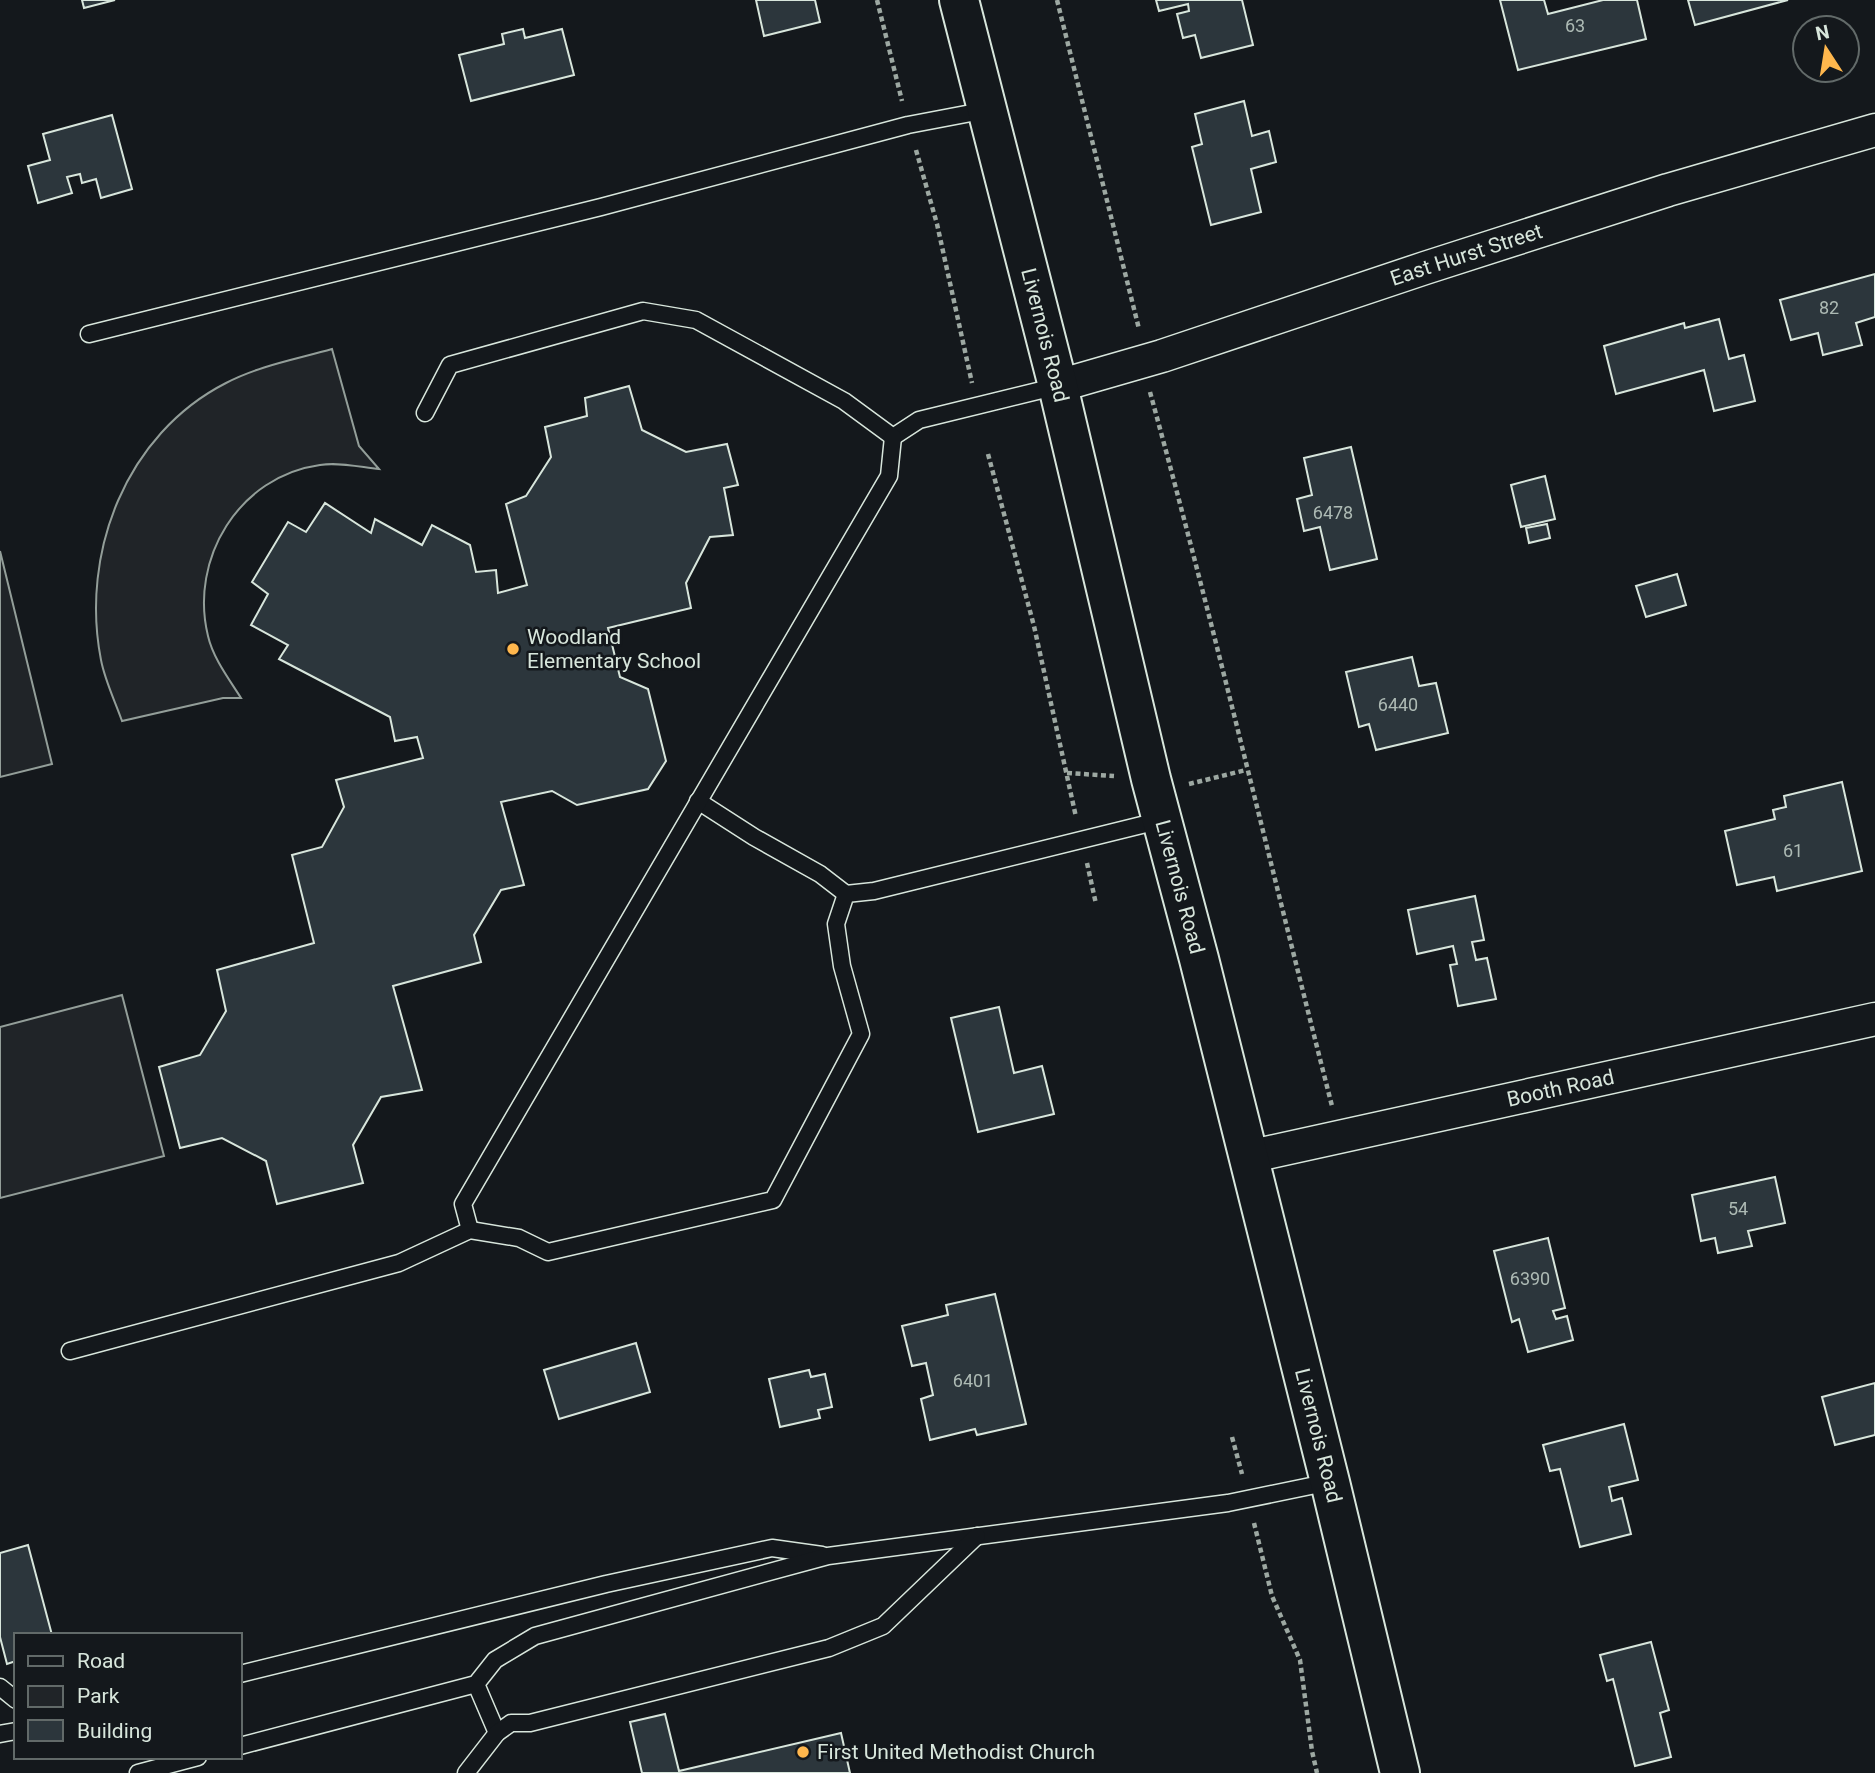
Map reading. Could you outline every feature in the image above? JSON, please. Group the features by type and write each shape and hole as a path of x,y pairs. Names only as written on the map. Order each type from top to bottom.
{"street":[{"name":"Livernois Road","path":"959,0 1058,386 1162,820 1330,1482 1400,1773"},
{"name":"East Hurst Street","path":"1058,386 1162,356 1668,190 1875,130"},
{"name":"Booth Road","path":"1248,1157 1875,1019"}],"lane":[{"path":"89,334 601,206 908,125 988,110"},
{"path":"425,413 450,365 643,310 696,320 844,401 894,437"},
{"path":"470,1230 463,1204 889,476 894,437 919,420 1058,386"},
{"path":"698,801 754,837 820,874 846,894 874,891 1162,820"},
{"path":"70,1351 398,1263 470,1230 519,1238 548,1252 773,1200 860,1034 842,966 836,925 846,894"},
{"path":"242,1745 476,1684 495,1660 535,1636 828,1556 1248,1499 1330,1482"},
{"path":"466,1773 497,1733 511,1723 530,1723 829,1648 883,1626 976,1536"},
{"path":"242,1674 606,1584 772,1548 828,1556"},
{"path":"476,1684 497,1733"},
{"path":"0,1687 14,1698"},
{"path":"138,1773 190,1759"}],"path":[{"path":"877,0 908,125 937,224 971,378"},
{"path":"1057,0 1139,330"},
{"path":"1147,383 1191,539 1246,770 1334,1116"},
{"path":"988,454 1034,626 1075,812"},
{"path":"1190,784 1246,770"},
{"path":"1068,773 1105,775"},
{"path":"1088,869 1096,904"},
{"path":"1233,1437 1272,1596 1300,1660 1317,1773"}],"green space":[{"path":"332,349 359,446 379,469 327,464 291,472 266,486 244,504 227,526 214,551 206,578 204,607 208,636 214,652 241,698 223,698 122,721 101,660 96,619 98,579 105,539 118,500 137,465 161,433 191,405 226,383 264,367"},
{"path":"0,551 52,764 0,777"},
{"path":"122,995 164,1156 0,1198 0,1027"}],"building":[{"path":"82,0 115,0 84,8"},
{"path":"756,0 815,0 820,22 764,36"},
{"path":"1156,0 1242,0 1253,45 1201,58 1195,35 1183,38 1177,14 1189,11 1188,4 1159,11"},
{"path":"1500,0 1544,0 1548,14 1603,0 1637,0 1646,39 1518,70"},
{"path":"1688,0 1788,0 1695,25"},
{"path":"523,29 525,38 562,29 574,75 471,101 459,55 504,44 502,34"},
{"path":"1244,101 1252,136 1269,131 1276,162 1251,169 1261,212 1211,225 1192,147 1202,144 1195,114"},
{"path":"112,115 132,189 101,198 96,179 82,183 80,174 67,177 72,193 38,203 28,166 50,160 43,134"},
{"path":"1875,274 1875,317 1856,323 1862,345 1823,355 1818,333 1791,340 1780,300"},
{"path":"1719,319 1729,359 1744,355 1755,401 1714,411 1704,370 1616,394 1604,346 1684,323 1685,328"},
{"path":"629,386 642,430 686,452 727,444 738,485 724,488 733,535 710,537 686,583 691,608 608,628 620,677 648,689 666,761 648,789 577,805 552,791 501,802 524,885 501,890 474,935 481,962 393,986 422,1090 381,1097 353,1145 363,1183 277,1204 266,1161 222,1138 180,1148 159,1067 200,1055 226,1011 217,970 314,943 292,855 322,847 344,807 336,780 423,758 417,737 395,741 390,717 279,659 288,645 251,625 268,594 252,582 288,522 306,532 325,503 371,533 375,519 422,545 432,525 470,545 476,572 496,570 498,593 527,585 506,504 526,496 551,457 545,427 587,416 585,398"},
{"path":"1351,447 1377,559 1330,570 1320,527 1304,531 1297,499 1312,495 1304,458"},
{"path":"1545,476 1555,519 1521,527 1511,485"},
{"path":"1547,524 1550,538 1529,543 1526,528"},
{"path":"1677,574 1686,605 1646,617 1636,586"},
{"path":"1412,657 1419,686 1436,683 1448,733 1376,750 1369,724 1359,727 1346,672"},
{"path":"1842,782 1862,871 1777,891 1774,877 1737,885 1725,831 1775,819 1773,810 1786,807 1784,796"},
{"path":"1475,896 1484,940 1472,942 1476,960 1487,958 1496,999 1458,1006 1450,965 1457,964 1453,946 1417,954 1408,910"},
{"path":"999,1007 1014,1073 1042,1066 1054,1114 978,1132 951,1018"},
{"path":"1775,1177 1785,1223 1748,1231 1752,1246 1718,1253 1715,1238 1701,1241 1692,1195"},
{"path":"1548,1238 1565,1308 1553,1311 1556,1319 1567,1316 1573,1340 1528,1352 1519,1319 1512,1322 1494,1251"},
{"path":"995,1294 1026,1424 977,1435 975,1429 930,1440 921,1399 933,1395 926,1363 912,1366 902,1326 948,1315 946,1305"},
{"path":"636,1343 650,1392 559,1419 544,1370"},
{"path":"809,1370 811,1377 825,1374 832,1407 818,1410 820,1418 780,1427 769,1379"},
{"path":"1875,1383 1875,1435 1835,1445 1822,1397"},
{"path":"1624,1424 1638,1480 1609,1487 1612,1501 1622,1498 1631,1534 1580,1547 1560,1469 1550,1471 1543,1445"},
{"path":"28,1545 51,1633 14,1633 14,1662 7,1664 0,1637 0,1553"},
{"path":"1651,1642 1669,1710 1660,1713 1671,1757 1635,1766 1613,1679 1607,1681 1600,1655"},
{"name":"First United Methodist Church","path":"665,1714 679,1771 841,1733 850,1773 642,1773 630,1722"}],"place":[{"name":"Woodland Elementary School","path":"513,649"},
{"name":"First United Methodist Church","path":"803,1752"}]}
